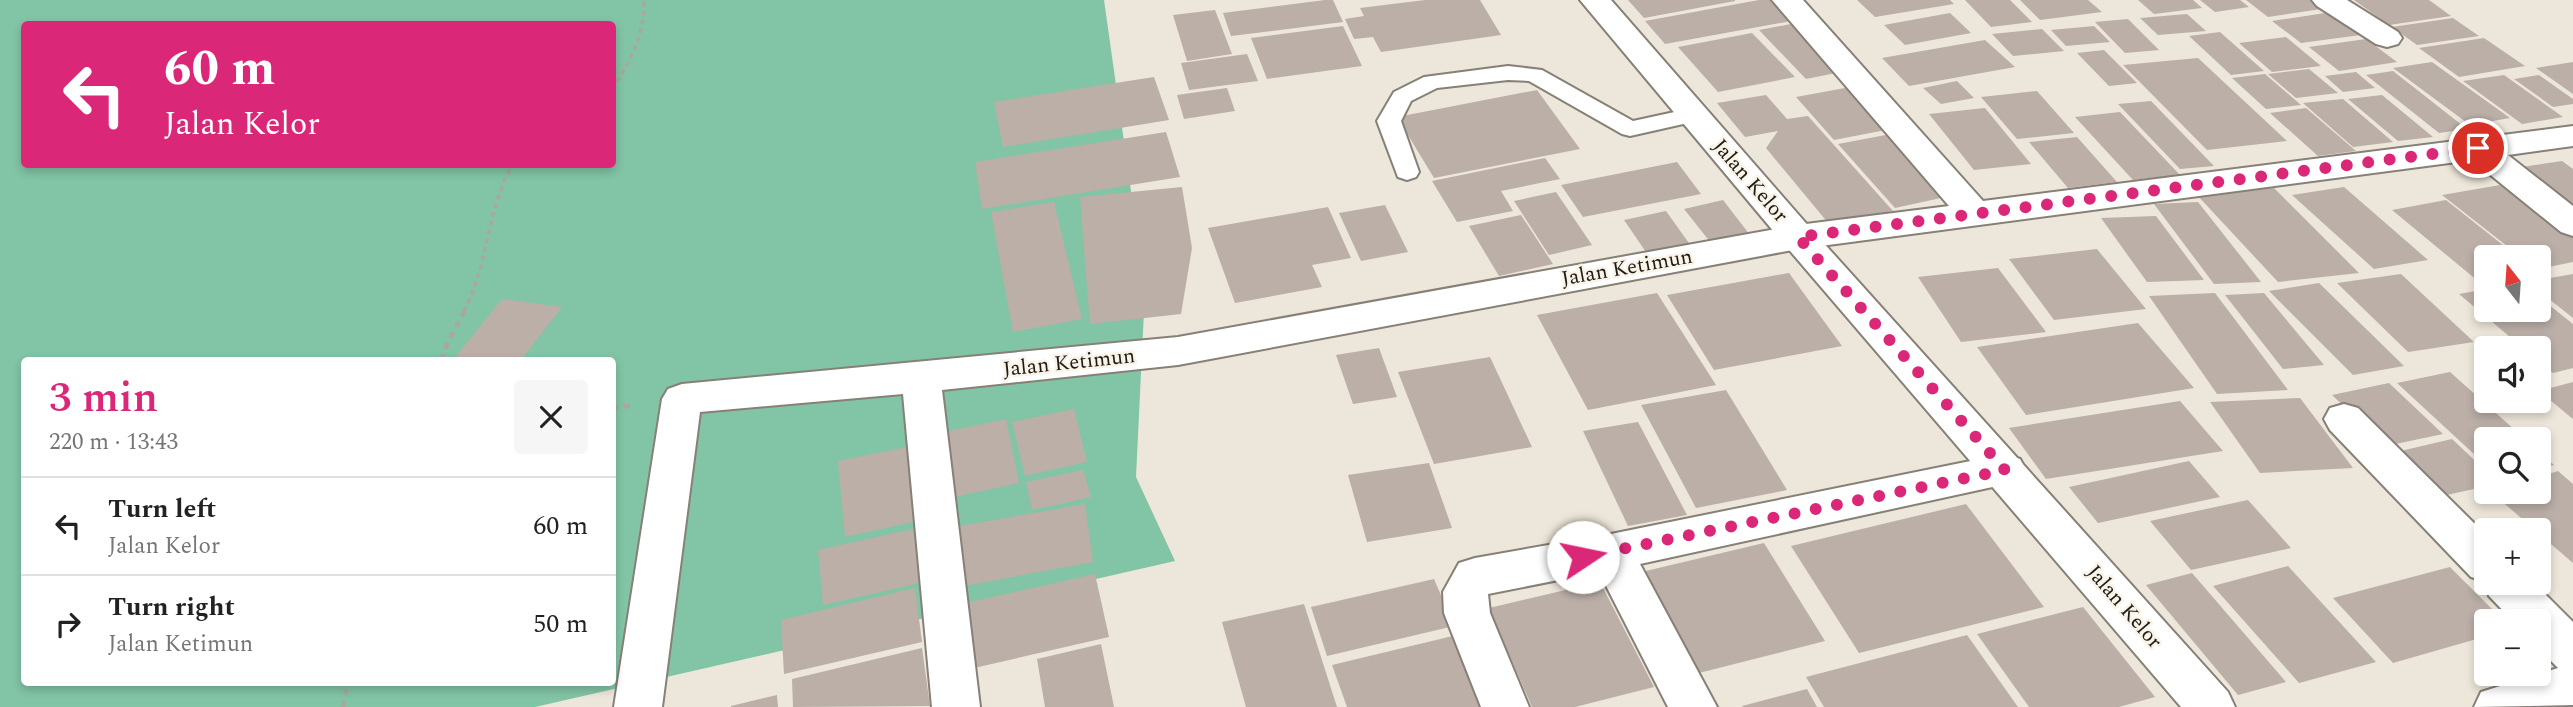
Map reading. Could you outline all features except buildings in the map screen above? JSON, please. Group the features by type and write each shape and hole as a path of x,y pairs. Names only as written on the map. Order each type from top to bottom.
{"street":[{"name":"Jalan Kelor","path":"1595,0 1798,237 2211,707"},
{"path":"1787,0 1976,215"},
{"path":"2327,0 2387,38"},
{"name":"Jalan Ketimun","path":"638,707 682,399 922,378 1178,351 1798,237 2573,136"},
{"path":"2478,148 2573,223"},
{"path":"922,378 956,707"},
{"path":"2344,419 2474,551"},
{"path":"1505,707 1467,613 1465,592 1475,576 1611,552 2005,470"},
{"path":"1611,552 1693,707"},
{"path":"2517,595 2573,653"},
{"path":"2498,707 2573,684"}],"lane":[{"path":"1407,172 1389,121 1405,94 1437,80 1502,72 1534,75 1630,129 1693,115"}],"path":[{"path":"616,82 635,50 646,17 644,0"},
{"path":"442,357 444,346 472,297 483,264 502,181 510,168"},
{"path":"343,707 347,686"}],"green space":[{"path":"0,0 1104,0 1145,290 1136,477 1175,561 535,707 0,707"}],"route":[{"path":"1583,557 2005,470 1798,237 2478,148"}]}
